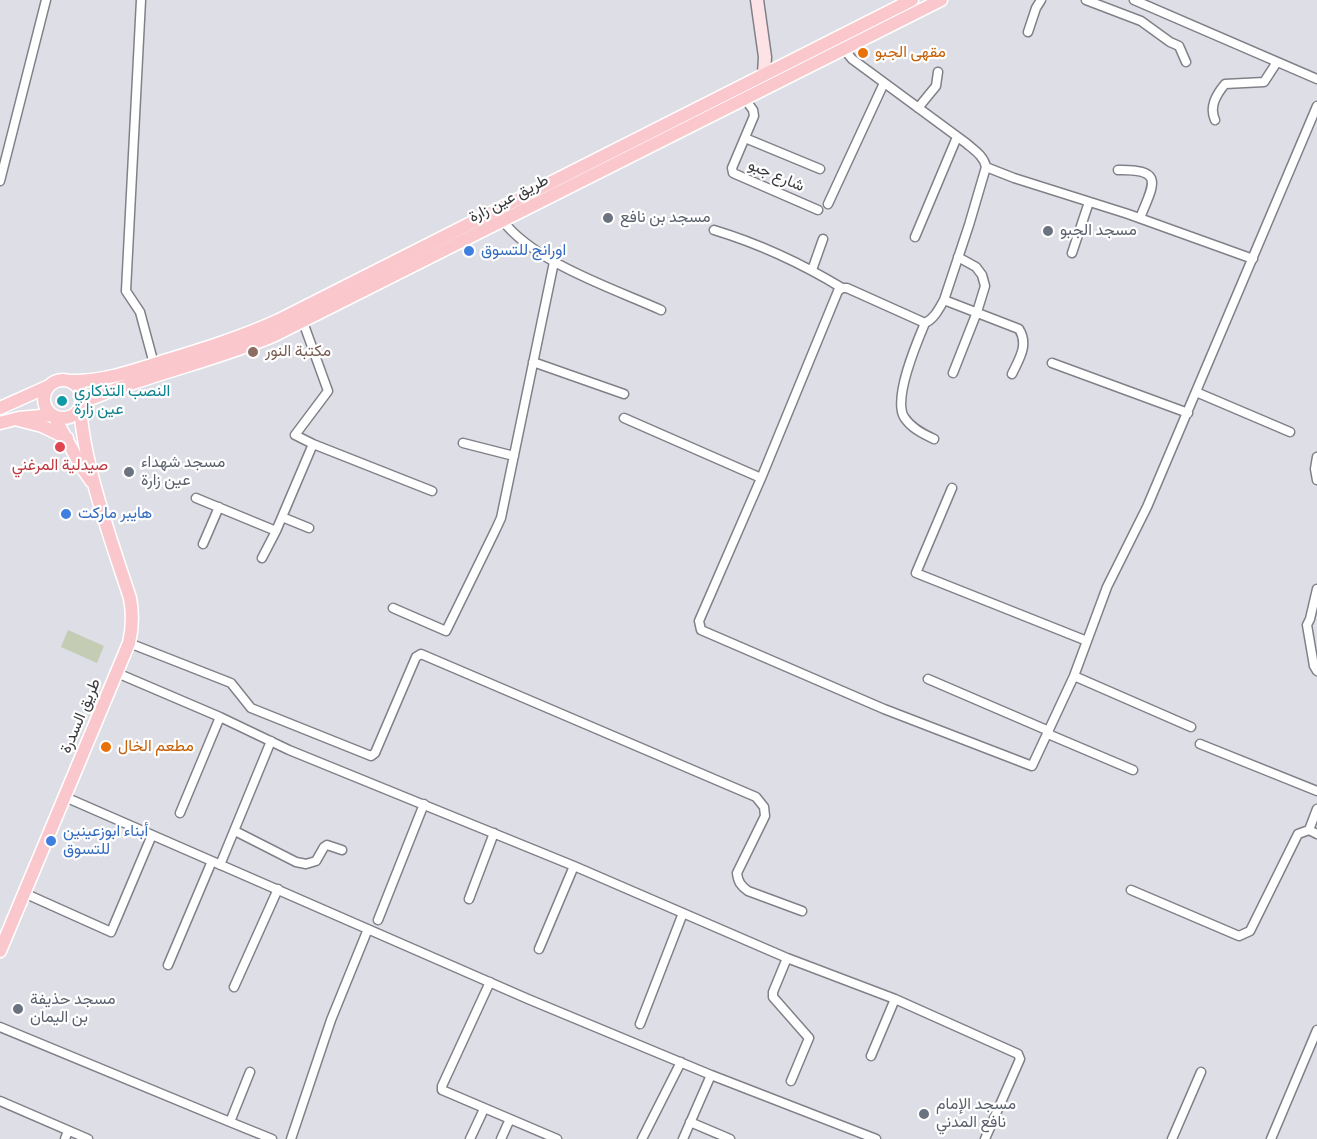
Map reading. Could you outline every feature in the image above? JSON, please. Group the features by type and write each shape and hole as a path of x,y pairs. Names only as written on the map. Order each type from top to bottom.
{"main road":[{"name":"طريق عين زارة","path":"69,381 95,380 154,364 228,341 287,316 912,0"},
{"name":"طريق عين زارة","path":"80,405 100,395 238,350 303,322 941,0"},
{"path":"0,408 60,380 69,381 79,390 83,436 96,487"},
{"path":"95,380 94,391 100,395"},
{"path":"49,386 44,395 48,411 53,415 82,468 96,487"},
{"path":"22,399 30,405 31,416"},
{"path":"0,423 31,416 53,415 62,418 71,416 80,405"},
{"path":"15,419 42,426 67,438"},
{"name":"طريق السدرة","path":"0,951 129,643 133,622 130,598 96,487"}],"street":[{"path":"0,181 46,0"},
{"path":"141,0 126,291 140,312 154,364"},
{"path":"758,0 765,52 764,74"},
{"path":"1028,32 1041,0"},
{"path":"1086,0 1147,24 1170,42 1179,46 1186,62"},
{"path":"1134,0 1317,79"},
{"path":"844,49 852,59 957,137 983,159 986,167 944,300 938,311 925,323 908,366 902,410 911,425 934,439"},
{"path":"765,52 782,66"},
{"path":"1215,120 1212,113 1213,105 1218,92 1225,84 1264,81 1277,62"},
{"path":"918,108 936,86 938,72"},
{"path":"828,204 884,83"},
{"name":"شارع جبو","path":"745,99 753,110 754,116 732,168 734,174 818,210"},
{"path":"842,288 838,291 699,621 701,630 885,709 1029,766 1033,764 1074,676 1111,577 1148,507 1314,119 1317,106"},
{"path":"915,237 957,137"},
{"path":"745,138 820,169"},
{"path":"986,167 1140,218 1253,259"},
{"path":"1118,170 1136,170 1153,179 1153,186 1140,218"},
{"path":"1072,253 1089,202"},
{"path":"502,220 521,241 554,262 661,310"},
{"path":"714,230 766,248 812,270 842,288 848,288 925,323"},
{"path":"812,270 823,239"},
{"path":"953,373 984,292 984,281 976,267 958,257"},
{"path":"393,608 444,631 447,630 501,518 554,262"},
{"path":"944,300 1018,329 1023,337 1023,349 1012,374"},
{"path":"303,322 328,391 295,434 313,444 432,491"},
{"path":"533,362 624,394"},
{"path":"1052,363 1188,413"},
{"path":"1196,392 1290,432"},
{"path":"624,418 761,477"},
{"path":"463,443 514,456"},
{"path":"262,558 313,444"},
{"path":"1317,457 1315,469 1317,480"},
{"path":"952,488 916,573 1087,641"},
{"path":"196,498 276,531"},
{"path":"203,544 219,507"},
{"path":"282,517 309,528"},
{"path":"1317,589 1307,625 1314,666 1317,671"},
{"path":"129,643 231,683 251,708 371,756 375,753 416,657 421,654 756,797 764,807 765,816 737,873 738,880 747,891 802,911"},
{"path":"117,673 271,741 574,866 787,958 895,999 1020,1057 985,1139"},
{"path":"1074,676 1191,727"},
{"path":"928,679 1133,770"},
{"path":"180,813 220,717"},
{"path":"168,965 216,863 235,831 271,741"},
{"path":"1200,744 1317,791"},
{"path":"65,797 490,982 857,1136 876,1139"},
{"path":"378,920 424,804"},
{"path":"1131,890 1239,936 1250,931 1298,834 1313,832 1317,809"},
{"path":"235,831 296,862 306,864 316,861 327,845 342,850"},
{"path":"469,898 494,833"},
{"path":"24,893 111,932 152,835"},
{"path":"539,949 574,866"},
{"path":"234,987 278,889"},
{"path":"640,1024 683,913"},
{"path":"291,1139 331,1020 368,929"},
{"path":"787,958 773,997 809,1036 791,1081"},
{"path":"490,982 442,1090 557,1139"},
{"path":"871,1056 895,999"},
{"path":"0,1027 272,1139"},
{"path":"1271,1139 1317,1030"},
{"path":"642,1139 681,1062"},
{"path":"230,1122 250,1072"},
{"path":"1172,1139 1201,1072"},
{"path":"683,1139 711,1075"},
{"path":"0,1101 66,1135 88,1139"},
{"path":"470,1139 484,1109"},
{"path":"501,1139 510,1119"},
{"path":"690,1122 730,1139"}],"green space":[{"path":"68,630 104,646 97,663 61,647"}],"place":[{"name":"مقهى الجبو","path":"863,53"},
{"name":"مسجد بن نافع","path":"608,218"},
{"name":"مسجد الجبو","path":"1048,231"},
{"name":"اورانج للتسوق","path":"469,251"},
{"name":"مكتبة النور","path":"253,352"},
{"name":"النصب التذكاري عين زارة","path":"62,401"},
{"name":"صيدلية المرغني","path":"60,447"},
{"name":"مسجد شهداء عين زارة","path":"129,472"},
{"name":"هايبر ماركت","path":"66,514"},
{"name":"مطعم الخال","path":"106,747"},
{"name":"أبناء ابوزعينين للتسوق","path":"51,841"},
{"name":"مسجد حذيفة بن اليمان","path":"18,1009"},
{"name":"مسجد الإمام نافع المدني","path":"924,1114"}]}
